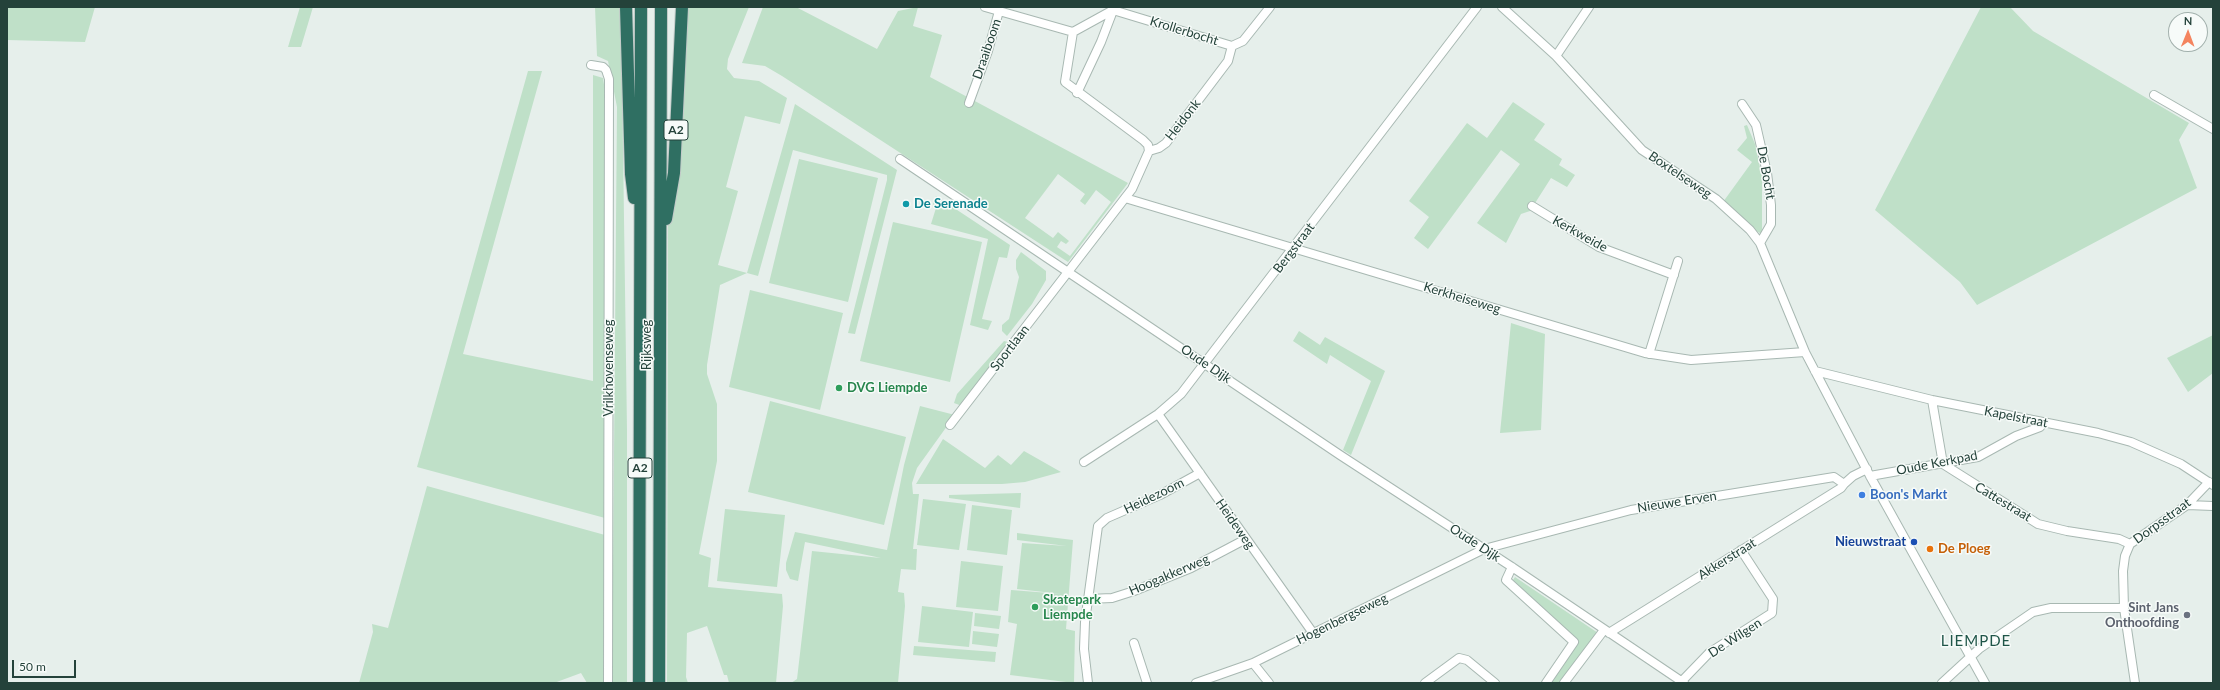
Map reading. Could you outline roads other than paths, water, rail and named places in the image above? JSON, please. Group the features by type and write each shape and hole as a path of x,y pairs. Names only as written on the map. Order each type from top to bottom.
{"highway":[{"name":"A2","path":"626,7 631,174 640,252"},
{"name":"Rijksweg","path":"639,683 641,7"},
{"name":"Rijksweg","path":"659,683 661,7"},
{"name":"A2","path":"661,252 674,173 682,7"}],"street":[{"path":"985,7 999,11 1012,10 1073,32"},
{"path":"1232,46 1243,41 1270,7"},
{"name":"Bergstraat","path":"1084,462 1158,414 1181,394 1206,364 1477,7"},
{"name":"Boxtelseweg","path":"1502,7 1556,56 1642,150 1716,199 1750,230 1760,243 1805,352 1815,371"},
{"path":"1556,56 1589,7"},
{"path":"1070,272 1132,189 1149,151 1148,145 1144,140 1068,86 1064,76 1073,32 1113,9"},
{"path":"1077,92 1101,42 1113,9"},
{"name":"Krollerbocht","path":"1113,9 1232,46"},
{"name":"Draaiboom","path":"969,103 988,51 999,11"},
{"name":"Heidonk","path":"1149,151 1159,148 1166,143 1228,62 1232,46"},
{"name":"Vrilkhovenseweg","path":"591,66 603,67 606,70 609,79 608,683"},
{"path":"2154,95 2213,129"},
{"name":"De Bocht","path":"1742,104 1756,125 1767,173 1771,205 1771,224 1760,243"},
{"name":"Oude Dijk","path":"900,159 1340,455 1512,567 1682,682"},
{"name":"Kerkheiseweg","path":"1125,198 1649,354 1692,360 1805,352"},
{"name":"Kerkweide","path":"1532,206 1599,247 1674,275"},
{"path":"1649,354 1678,261"},
{"name":"Sportlaan","path":"950,425 1070,272"},
{"path":"1815,371 1970,658 1985,683"},
{"name":"Kapelstraat","path":"1815,371 1932,400 2098,433 2131,442 2181,464 2211,484"},
{"path":"1932,400 1943,464"},
{"name":"Heideweg","path":"1158,414 1313,633"},
{"name":"Oude Kerkpad","path":"1869,472 1943,464 1978,457 2016,436 2040,427 2043,423"},
{"name":"Cattestraat","path":"1943,464 2038,524 2067,531 2119,539 2130,544"},
{"path":"1844,484 1853,476 1869,472"},
{"name":"Heidezoom","path":"1088,599 1098,526 1107,518 1160,495 1200,473"},
{"name":"Nieuwe Erven","path":"1484,549 1631,510 1834,477 1844,484"},
{"name":"Akkerstraat","path":"1607,631 1841,488 1844,484"},
{"name":"Dorpsstraat","path":"2134,683 2124,608 2123,571 2125,556 2130,544 2187,505 2211,484"},
{"path":"2187,505 2213,506"},
{"name":"Hoogakkerweg","path":"1088,599 1112,598 1134,591 1191,568 1246,540"},
{"name":"Hogenbergseweg","path":"1196,683 1253,663 1484,549"},
{"name":"De Wilgen","path":"1682,682 1710,653 1772,613 1773,599 1741,550"},
{"name":"Oude Dijk","path":"1512,567 1506,580 1574,642 1546,683"},
{"path":"1088,599 1084,649 1088,683"},
{"path":"1942,683 1979,649 2033,612 2051,608 2124,608"},
{"path":"1564,683 1607,631"},
{"path":"1134,643 1147,683"},
{"path":"1426,683 1459,658 1467,660 1495,683"},
{"path":"1253,663 1269,683"}],"place":[{"name":"De Serenade","path":"906,204"},
{"name":"DVG Liempde","path":"839,388"},
{"name":"Boon's Markt","path":"1862,495"},
{"name":"Nieuwstraat","path":"1914,542"},
{"name":"De Ploeg","path":"1930,549"},
{"name":"Skatepark Liempde","path":"1035,607"},
{"name":"Sint Jans Onthoofding","path":"2187,615"}],"district":[{"name":"LIEMPDE","path":"1976,641"}]}
